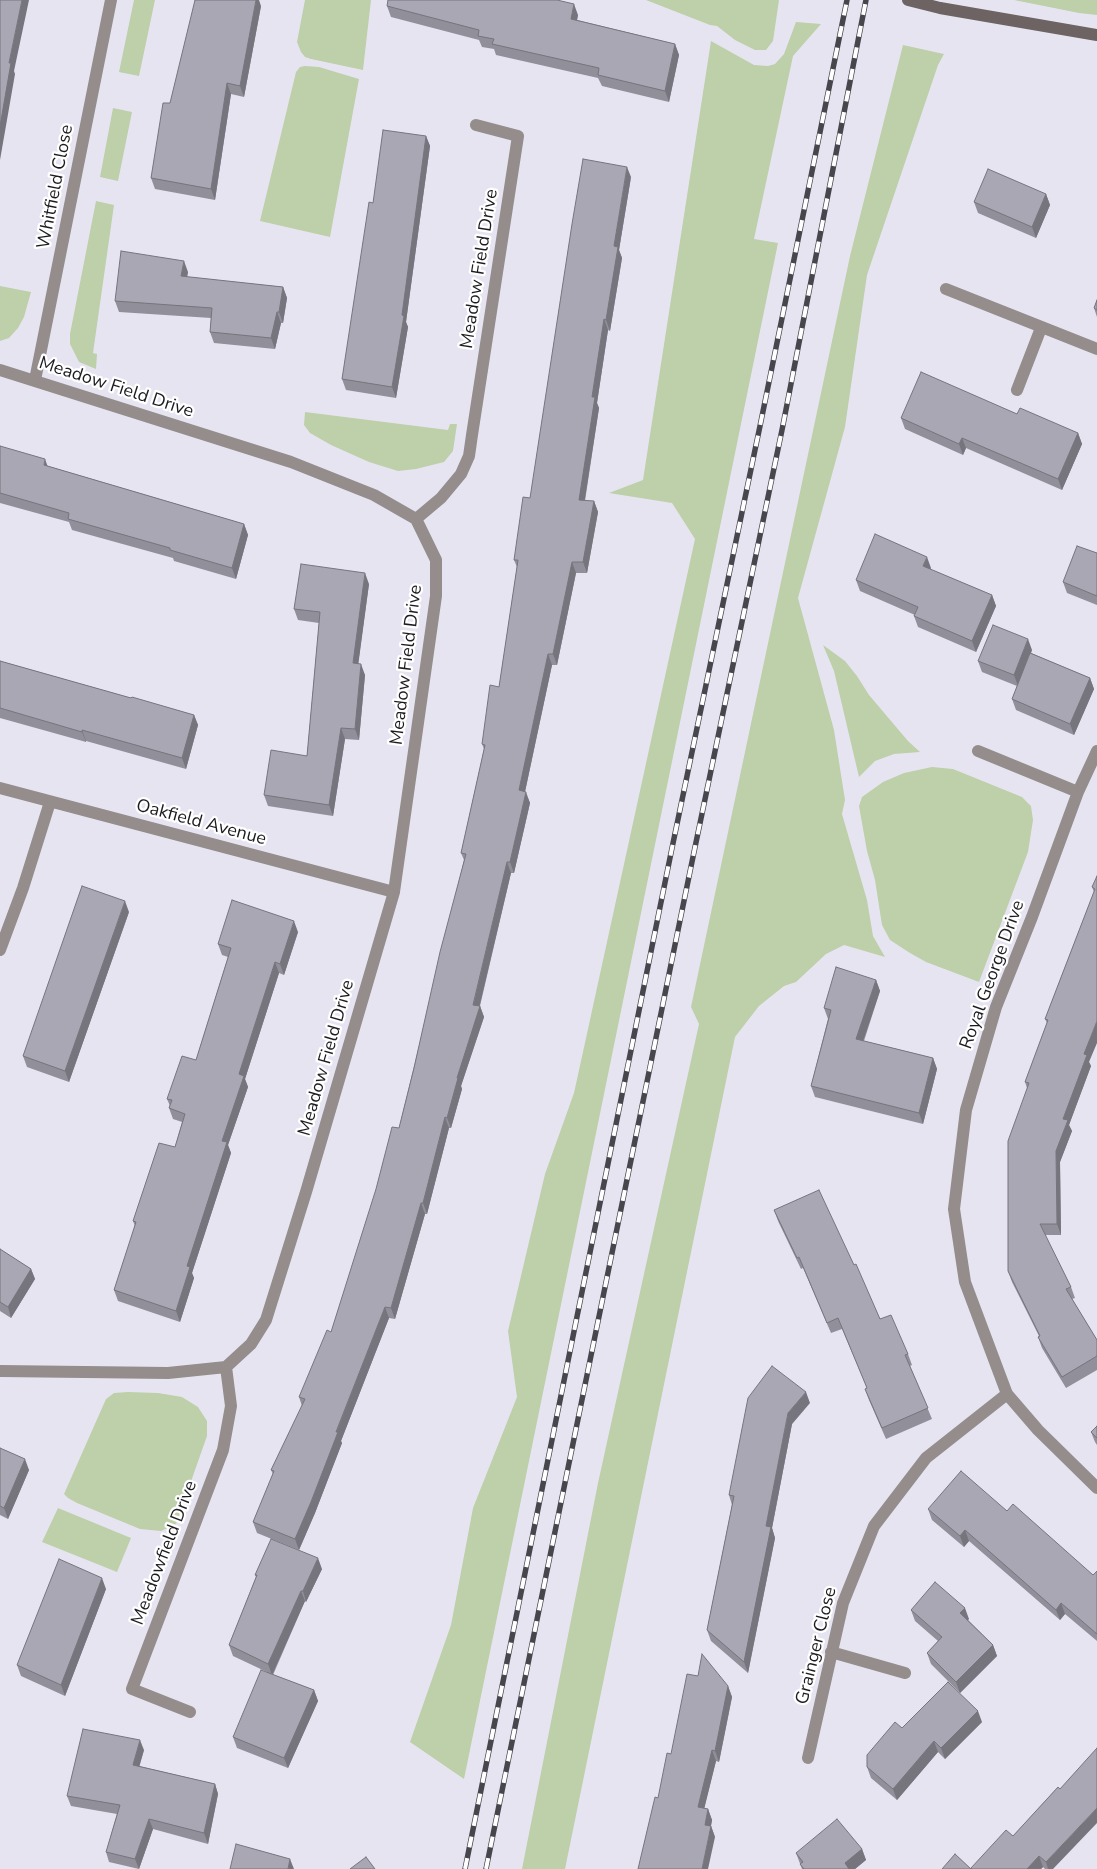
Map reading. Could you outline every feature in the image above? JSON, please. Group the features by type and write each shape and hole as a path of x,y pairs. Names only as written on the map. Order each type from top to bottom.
{"street":[{"name":"Whitfield Close","path":"35,380 111,0"},
{"path":"908,0 940,8 1097,35"},
{"name":"Meadow Field Drive","path":"416,519 441,498 461,474 469,456 474,426 518,136 476,125"},
{"path":"946,289 1097,349"},
{"path":"1017,390 1042,328"},
{"name":"Meadow Field Drive","path":"0,370 291,462 374,495 416,519 436,560 436,596 394,892 304,1201 266,1320 251,1344 226,1367"},
{"path":"978,751 1078,792"},
{"name":"Royal George Drive","path":"1097,751 1078,792 1032,917 996,1007 966,1110 954,1209 965,1282 1007,1394 1038,1430 1097,1488"},
{"name":"Oakfield Avenue","path":"0,788 394,892"},
{"path":"0,950 23,888 50,802"},
{"path":"0,1371 168,1373 226,1367"},
{"name":"Meadowfield Drive","path":"190,1712 132,1689 222,1450 231,1406 226,1367"},
{"name":"Grainger Close","path":"808,1758 830,1652 843,1604 874,1526 926,1458 1007,1394"},
{"path":"830,1652 905,1673"}],"green space":[{"path":"134,0 155,0 139,76 119,72"},
{"path":"305,0 371,0 363,70 305,57 297,42"},
{"path":"646,0 779,0 773,41 766,50 755,50 735,40 717,26"},
{"path":"1014,0 1097,0 1097,15 1079,13"},
{"path":"796,22 821,24 793,56 754,239 778,243 464,1779 410,1742 451,1625 473,1508 517,1397 508,1331 545,1174 574,1093 695,539 672,503 609,493 643,480 711,41 754,65 768,66 775,64 784,54"},
{"path":"903,45 944,54 938,65 867,275 845,427 798,598 834,730 845,800 842,814 867,900 873,936 885,957 844,945 826,954 796,982 784,986 759,1006 735,1037 565,1869 522,1869 598,1483 699,1024 691,1007 850,256"},
{"path":"300,67 319,67 359,79 330,237 260,221 296,72"},
{"path":"113,108 132,112 118,181 100,177"},
{"path":"96,201 114,205 93,353 97,354 96,369 79,362 70,344 70,334"},
{"path":"0,286 31,292 24,317 18,328 9,338 0,341"},
{"path":"305,412 448,430 450,424 457,424 453,451 444,462 398,471 369,462 331,445 310,433 304,425"},
{"path":"823,645 845,661 869,695 908,741 920,752 894,754 875,761 859,777 834,671"},
{"path":"932,767 953,769 1022,797 1031,806 1033,820 1028,852 979,982 926,962 910,953 890,940 882,925 875,880 867,851 859,806 862,797 883,782 904,773"},
{"path":"114,1393 158,1393 182,1397 198,1407 207,1421 207,1436 176,1524 161,1531 140,1529 77,1503 64,1494 106,1399"},
{"path":"58,1508 131,1538 117,1572 42,1542"}],"building":[{"path":"0,0 22,0 9,63 11,63 0,126"},
{"path":"195,0 256,0 240,86 227,83 211,189 151,178 163,103 170,103"},
{"path":"388,0 557,0 574,4 571,19 675,44 665,91 598,75 599,68 492,44 494,39 478,36 479,30 387,6"},
{"path":"383,130 426,136 402,315 404,316 392,387 342,379 369,202 373,203"},
{"path":"583,159 627,167 614,246 618,247 606,320 604,319 592,397 595,397 579,500 594,501 583,562 572,562 553,654 548,654 519,790 526,792 510,862 507,862 473,1005 480,1006 457,1078 447,1118 445,1117 423,1203 421,1203 391,1308 385,1307 311,1502 295,1539 253,1522 274,1471 271,1470 305,1399 299,1397 327,1330 331,1332 376,1189 392,1127 399,1128 440,952 466,854 461,853 485,745 482,744 490,685 499,687 518,560 514,560 523,497 530,498"},
{"path":"988,169 1046,194 1032,227 974,202"},
{"path":"121,251 184,261 181,276 283,287 279,312 277,312 271,338 210,332 212,308 115,301"},
{"path":"921,372 1017,414 1020,408 1078,433 1058,479 962,438 959,444 901,418"},
{"path":"0,446 45,459 44,465 244,524 232,568 68,519 69,513 0,493"},
{"path":"875,534 927,557 923,566 992,595 972,641 914,616 918,607 856,580"},
{"path":"1077,546 1097,553 1097,596 1063,582"},
{"path":"301,564 365,573 353,663 361,664 355,729 341,728 329,805 264,795 271,750 307,756 320,612 294,609"},
{"path":"993,625 1028,639 1014,675 978,661"},
{"path":"1030,653 1090,678 1070,724 1012,699"},
{"path":"0,661 194,715 182,758 0,708"},
{"path":"1097,876 1097,1021 1084,1054 1087,1055 1063,1119 1068,1120 1056,1151 1057,1224 1040,1224 1071,1287 1066,1289 1097,1340 1097,1356 1062,1377 1038,1337 1040,1336 1008,1271 1008,1141 1029,1083 1025,1082 1048,1020 1045,1019 1095,889 1092,887"},
{"path":"82,886 125,901 65,1071 23,1056"},
{"path":"232,900 294,921 280,964 275,962 239,1074 244,1076 222,1141 227,1142 187,1266 190,1267 176,1311 114,1290 136,1222 133,1221 159,1143 175,1147 185,1114 169,1108 172,1100 167,1099 182,1056 196,1060 231,948 218,944"},
{"path":"836,967 876,980 856,1039 933,1058 919,1113 811,1086 831,1010 824,1008"},
{"path":"819,1190 854,1265 856,1264 880,1319 891,1315 908,1354 905,1355 928,1408 882,1428 838,1318 827,1323 799,1257 797,1258 774,1210"},
{"path":"0,1249 31,1269 8,1307 0,1302"},
{"path":"772,1366 806,1392 788,1413 766,1526 771,1527 744,1662 707,1630 734,1496 729,1495 748,1398"},
{"path":"1097,1426 1097,1438 1091,1432"},
{"path":"0,1448 25,1459 4,1508 0,1506"},
{"path":"961,1471 1007,1511 1013,1504 1093,1575 1097,1571 1097,1634 1061,1603 1056,1610 965,1530 960,1536 928,1509"},
{"path":"271,1539 318,1558 268,1664 229,1645 257,1575 255,1575"},
{"path":"59,1559 102,1578 61,1685 17,1665"},
{"path":"935,1582 965,1608 960,1613 993,1645 956,1682 927,1653 942,1637 911,1610"},
{"path":"702,1654 728,1686 715,1751 712,1750 698,1807 708,1809 705,1825 711,1826 702,1869 638,1869 655,1797 658,1798 667,1753 671,1754 687,1674 698,1676"},
{"path":"261,1670 314,1690 284,1758 233,1737"},
{"path":"948,1682 978,1711 941,1748 934,1741 893,1789 867,1767 867,1755 895,1722 902,1728"},
{"path":"83,1729 140,1740 133,1765 215,1784 204,1833 149,1819 135,1859 106,1852 120,1805 67,1796"},
{"path":"1097,1748 1097,1808 1046,1862 1039,1856 1027,1869 971,1868 1006,1830 1013,1836 1058,1787 1060,1789"},
{"path":"837,1819 862,1849 845,1863 849,1869 804,1869 800,1864 803,1862 796,1853"},
{"path":"236,1844 290,1859 288,1869 230,1869"},
{"path":"955,1854 971,1869 942,1869"},
{"path":"366,1857 375,1869 350,1869"}],"railway":[{"path":"465,1869 672,848 847,0"},
{"path":"486,1869 782,430 866,0"}]}
